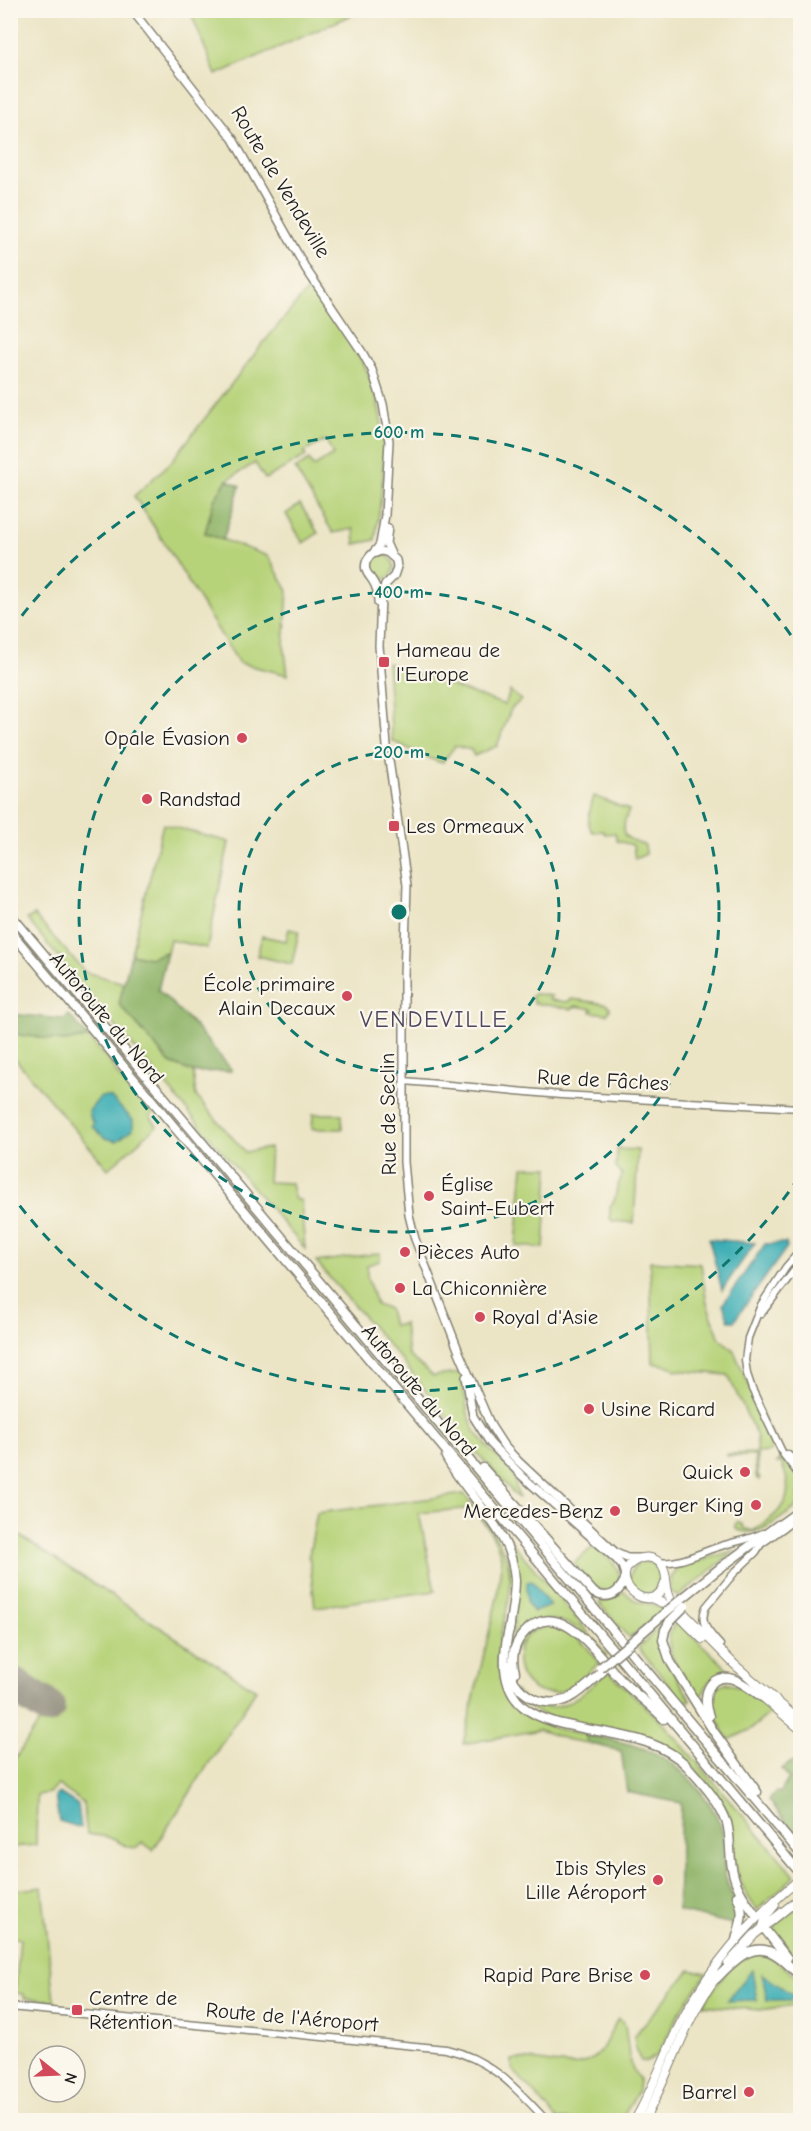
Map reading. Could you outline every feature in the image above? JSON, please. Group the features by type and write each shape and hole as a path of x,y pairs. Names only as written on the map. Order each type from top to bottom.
{"highway":[{"name":"Autoroute du Nord","path":"10,914 801,1853"},
{"name":"Autoroute du Nord","path":"10,931 801,1873"},
{"path":"438,1441 453,1470 498,1531 508,1550 515,1579 507,1656 509,1669 517,1686 530,1698 551,1703 576,1695 602,1669"},
{"path":"471,1460 478,1461 594,1593 604,1596 612,1595 619,1590 625,1577"},
{"path":"677,1728 670,1726 623,1682 584,1638 566,1625 546,1622 532,1626 520,1637 513,1657 514,1669 520,1682 533,1693 545,1697 566,1694 602,1669 644,1634 667,1617 720,1568 778,1525"},
{"path":"682,1604 761,1544"},
{"path":"667,1617 663,1635 665,1650 717,1736 757,1792 758,1801"},
{"path":"510,1625 505,1646 504,1671 507,1685 518,1703 543,1718 649,1742 666,1750 681,1761 709,1792 724,1816 729,1834 731,1867 736,1885 757,1917"},
{"path":"717,1736 707,1712 705,1700 707,1691 713,1682 730,1678 739,1681 762,1697"},
{"path":"736,1885 735,1891 741,1904 743,1917 736,1940"},
{"path":"763,1927 801,1973"},
{"path":"716,1978 739,1957 756,1950 776,1954 801,1973"}],"main road":[{"name":"Route de Vendeville","path":"132,10 226,130 306,269 362,352 381,395 388,430 389,461 382,535 378,548 373,554"},
{"name":"Route de Vendeville","path":"137,10 233,132 305,259 363,346 381,381 394,439 386,539 391,554"},
{"path":"383,551 391,554 396,560 397,570 394,576 389,581 380,583 371,579 367,574 368,559 373,554 383,551"},
{"name":"Rue de Seclin","path":"371,579 376,587 386,739 407,885 404,976 404,1169 407,1209 415,1239 486,1418 509,1452 616,1553 627,1558 640,1558"},
{"name":"Rue de Seclin","path":"379,618 382,593 389,581"},
{"name":"Rue de Seclin","path":"459,1352 473,1416 490,1443 522,1476 617,1560 622,1566 625,1577"},
{"path":"801,1722 735,1665 672,1601 667,1593 664,1570 658,1562 650,1558 640,1558 630,1565 625,1577 632,1593 669,1606 762,1697 801,1729"},
{"path":"651,1598 660,1592 666,1580"},
{"path":"635,2121 684,2016 704,1984 736,1940 757,1917 798,1880"},
{"path":"763,1927 766,1916 798,1880"},
{"path":"644,2121 682,2035 716,1978 739,1950 763,1927 801,1898"},
{"path":"757,1917 763,1927"}],"street":[{"name":"Rue de Fâches","path":"404,1081 561,1095 801,1108"},
{"path":"801,1251 770,1289 752,1326 746,1347 747,1374 752,1389 783,1454 801,1476"},
{"path":"752,1326 779,1288 801,1263"},
{"path":"778,1443 790,1457 801,1465"},
{"path":"658,1562 676,1561 751,1538 778,1525 801,1507"},
{"path":"735,1665 705,1628 703,1614 706,1607 761,1544 801,1516"},
{"name":"Route de l'Aéroport","path":"10,2007 446,2049 469,2057 497,2072 513,2085 545,2120"}],"green space":[{"path":"190,11 361,11 216,75"},
{"path":"312,285 359,355 377,400 384,446 382,492 375,540 355,544 354,529 333,533 295,469 309,460 314,467 333,455 326,440 304,452 306,456 265,479 255,463 227,480 214,500 205,533 268,556 288,591 284,645 288,675 239,663 134,496 171,462 264,342"},
{"path":"227,480 240,486 223,540 205,533 214,500"},
{"path":"300,504 318,533 303,543 286,514"},
{"path":"377,555 387,555 394,562 394,572 387,579 377,579 370,572 370,562"},
{"path":"387,663 505,705 510,691 521,700 511,709 497,746 474,756 471,750 455,746 443,762 438,762 392,741"},
{"path":"594,796 629,810 624,825 624,834 631,840 645,845 646,854 635,859 633,845 617,841 615,833 593,832 589,820"},
{"path":"163,824 229,842 207,948 170,940 167,952 149,958 131,954"},
{"path":"34,915 85,972 124,983 119,1004 170,1063 193,1072 196,1096 245,1152 270,1148 268,1182 291,1183 294,1198 301,1201 305,1249 27,919"},
{"path":"289,929 299,931 292,964 257,956 262,936 286,941"},
{"path":"167,952 158,990 192,1023 231,1071 193,1072 170,1063 119,1004 131,954 149,958"},
{"path":"534,994 552,996 550,1000 567,1002 572,999 606,1004 610,1010 607,1014 591,1012 593,1009 576,1006 571,1009 534,1003 531,997"},
{"path":"10,1014 63,1019 69,1015 89,1038 63,1041 13,1034"},
{"path":"10,1032 63,1041 89,1038 121,1080 154,1112 150,1116 157,1126 108,1169 11,1054"},
{"path":"313,1114 342,1114 342,1129 312,1129"},
{"path":"617,1149 638,1150 634,1223 612,1221 610,1218 610,1206 615,1199 622,1176 616,1168"},
{"path":"523,1167 549,1167 544,1248 516,1246"},
{"path":"380,1253 380,1261 367,1265 367,1276 376,1305 389,1309 393,1326 404,1324 408,1355 433,1376 461,1373 468,1414 475,1431 490,1450 512,1471 519,1499 466,1441 403,1362 316,1262"},
{"path":"650,1261 701,1264 707,1304 720,1339 733,1349 772,1437 770,1452 757,1453 760,1480 756,1478 755,1456 727,1456 727,1454 756,1453 757,1437 728,1375 676,1370 670,1366 653,1363"},
{"path":"780,1457 800,1478 799,1504 774,1523 759,1530 752,1532 744,1532 736,1529 737,1522 743,1525 743,1528 753,1531 772,1517 784,1503 788,1485 781,1462 777,1463"},
{"path":"464,1494 500,1543 508,1565 510,1593 498,1656 502,1683 508,1695 527,1715 554,1728 585,1734 588,1743 569,1740 539,1730 463,1744 498,1594 501,1565 496,1542 474,1508 419,1513 435,1591 315,1607 309,1555 317,1513"},
{"path":"11,1530 256,1690 153,1850 142,1842 137,1848 129,1847 108,1837 87,1834 83,1803 58,1785 49,1793 37,1795 36,1845 11,1847 11,1765 56,1697 11,1668"},
{"path":"505,1534 607,1655 604,1657 584,1634 570,1624 540,1620 510,1656 516,1607"},
{"path":"594,1546 613,1563 619,1573 618,1586 610,1591 594,1586 574,1563"},
{"path":"736,1550 678,1597 671,1592 671,1578 679,1567"},
{"path":"646,1562 658,1566 662,1578 658,1590 646,1594 634,1590 630,1578 634,1566"},
{"path":"624,1591 639,1602 665,1609 629,1638 599,1603 618,1596"},
{"path":"677,1621 732,1673 709,1681 701,1697 698,1698 679,1670 670,1650 671,1630"},
{"path":"553,1626 574,1635 600,1663 565,1690 543,1693 531,1687 522,1677 518,1665 519,1651 524,1639 536,1630"},
{"path":"660,1626 663,1627 659,1641 661,1651 691,1700 684,1703 638,1648"},
{"path":"608,1671 664,1724 795,1876 757,1910 739,1878 734,1856 732,1824 728,1812 711,1787 684,1758 667,1746 647,1738 542,1715 525,1705 514,1690 527,1701 540,1706 552,1707 575,1698"},
{"path":"726,1683 741,1687 772,1711 751,1729 729,1740 715,1717 711,1700 712,1693 717,1687"},
{"path":"585,1734 636,1746 662,1757 688,1777 701,1792 721,1826 725,1873 736,1905 737,1925 678,1911 681,1803 627,1792 621,1751 588,1743"},
{"path":"800,1756 800,1841 769,1800 776,1792 780,1793 789,1778 782,1769"},
{"path":"42,1887 55,2001 24,1998 24,1994 15,1993 20,1939 11,1937 11,1891"},
{"path":"800,1904 800,1966 773,1932 777,1924"},
{"path":"761,1954 776,1960 800,1980 800,2004 760,2010 703,2005 720,1980 734,1965 742,1959"},
{"path":"690,1970 707,1973 678,2015 658,2055 647,2062 641,2061 636,2051 634,2036"},
{"path":"618,2019 625,2025 630,2063 639,2080 638,2092 621,2120 558,2120 512,2069 512,2060 524,2059 572,2065 583,2063 593,2058 602,2049"}],"water":[{"path":"100,1097 110,1097 133,1120 133,1129 117,1141 105,1138 92,1126 94,1123 89,1111"},
{"path":"709,1239 755,1243 722,1290"},
{"path":"786,1243 787,1247 734,1321 729,1321 723,1304 765,1244"},
{"path":"532,1581 550,1606 534,1612 527,1603 527,1582"},
{"path":"59,1793 78,1805 81,1828 59,1821 55,1796"},
{"path":"752,1970 757,2000 727,2001"},
{"path":"762,1974 800,2000 767,2000"}],"runway":[{"path":"10,1683 47,1707"}],"place":[{"name":"Hameau de l'Europe","path":"384,662"},
{"name":"Opale Évasion","path":"242,738"},
{"name":"Randstad","path":"147,799"},
{"name":"Les Ormeaux","path":"394,826"},
{"name":"École primaire Alain Decaux","path":"347,996"},
{"name":"Église Saint-Eubert","path":"429,1196"},
{"name":"Pièces Auto","path":"405,1252"},
{"name":"La Chiconnière","path":"400,1288"},
{"name":"Royal d'Asie","path":"480,1317"},
{"name":"Usine Ricard","path":"589,1409"},
{"name":"Quick","path":"745,1472"},
{"name":"Burger King","path":"756,1505"},
{"name":"Mercedes-Benz","path":"615,1511"},
{"name":"Ibis Styles Lille Aéroport","path":"658,1880"},
{"name":"Rapid Pare Brise","path":"645,1975"},
{"name":"Centre de Rétention","path":"77,2010"},
{"name":"Barrel","path":"749,2092"}],"district":[{"name":"VENDEVILLE","path":"434,1019"}]}
